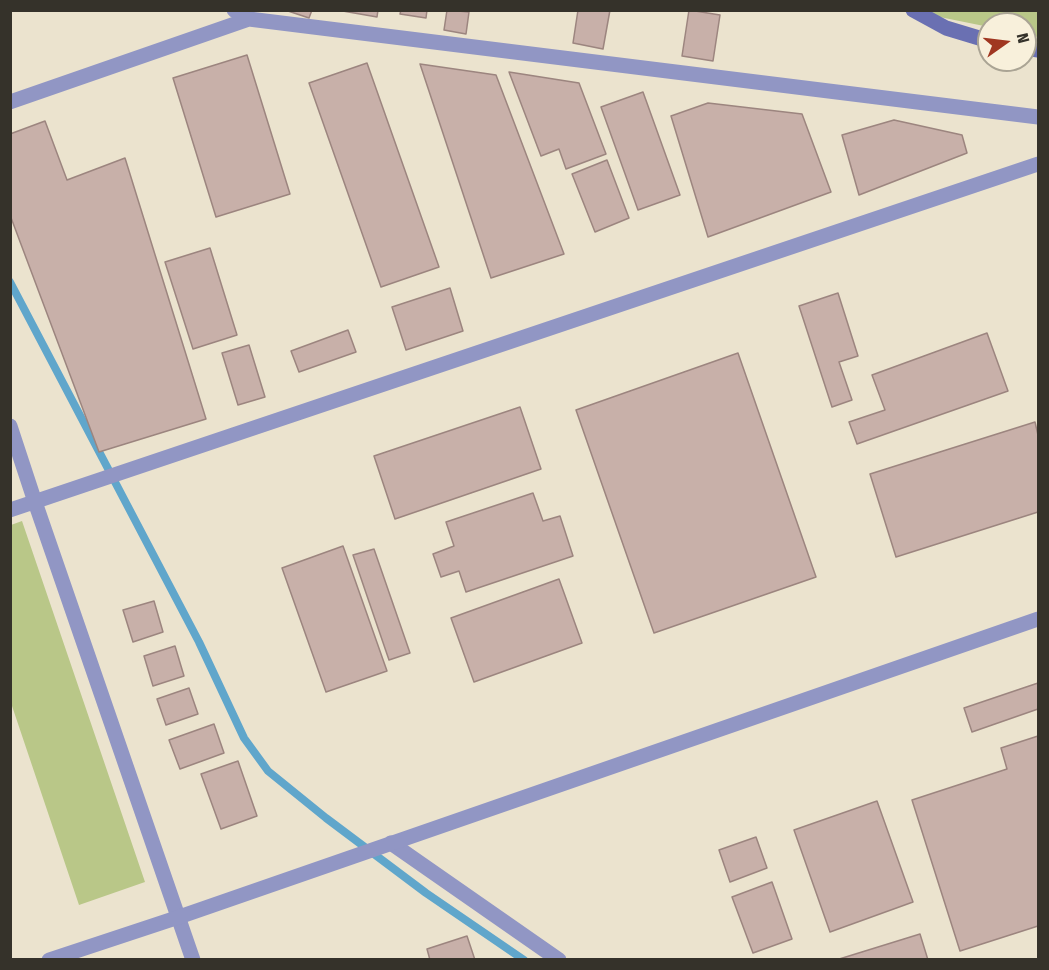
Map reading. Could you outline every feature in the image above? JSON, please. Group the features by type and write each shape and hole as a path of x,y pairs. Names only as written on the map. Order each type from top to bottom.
{"main road":[{"path":"913,10 946,28 977,37"}],"street":[{"path":"234,10 249,19 1038,117"},
{"path":"10,102 249,19"},
{"path":"10,510 1038,165"},
{"path":"10,426 193,960"},
{"path":"49,960 1038,619"},
{"path":"391,843 559,960"}],"green space":[{"path":"910,11 1038,11 1038,37 1037,12 977,12 977,25"},
{"path":"22,521 145,882 79,905 11,703 11,525"}],"building":[{"path":"285,10 312,10 309,18"},
{"path":"337,10 378,10 377,17"},
{"path":"401,10 427,10 426,18 400,14"},
{"path":"447,10 469,12 466,34 444,30"},
{"path":"578,10 610,10 603,49 573,43"},
{"path":"689,10 720,15 713,61 682,56"},
{"path":"247,55 290,194 216,217 173,78"},
{"path":"367,63 439,267 381,287 309,83"},
{"path":"420,64 496,75 564,254 491,278"},
{"path":"509,72 579,83 606,154 566,169 559,149 541,156"},
{"path":"643,92 680,195 638,210 601,107"},
{"path":"708,103 802,114 831,192 708,237 671,116"},
{"path":"894,120 962,135 967,153 859,195 842,135"},
{"path":"45,121 67,180 125,158 206,419 99,452 10,215 10,134"},
{"path":"607,160 629,218 595,232 572,174"},
{"path":"210,248 237,335 193,349 165,262"},
{"path":"450,288 463,331 406,350 392,307"},
{"path":"838,293 858,356 839,362 852,400 832,407 799,306"},
{"path":"348,330 356,352 299,372 291,351"},
{"path":"987,333 1008,391 857,444 849,422 885,410 872,375"},
{"path":"249,345 265,397 238,405 222,353"},
{"path":"738,353 816,577 654,633 576,410"},
{"path":"520,407 541,469 395,519 374,456"},
{"path":"1035,422 1038,435 1038,512 896,557 870,474"},
{"path":"533,493 543,521 560,516 573,556 466,592 459,571 441,577 433,554 454,546 446,522"},
{"path":"343,546 387,671 326,692 282,568"},
{"path":"374,549 410,653 389,660 353,555"},
{"path":"559,579 582,643 474,682 451,618"},
{"path":"154,601 163,632 133,642 123,610"},
{"path":"175,646 184,676 153,686 144,656"},
{"path":"1038,683 1038,709 972,732 964,708"},
{"path":"189,688 198,714 166,725 157,699"},
{"path":"214,724 224,753 180,769 169,740"},
{"path":"1038,736 1038,926 960,951 912,800 1007,769 1001,748"},
{"path":"238,761 257,816 221,829 201,774"},
{"path":"877,801 913,902 830,932 794,830"},
{"path":"756,837 767,868 730,882 719,850"},
{"path":"772,882 792,939 753,953 732,897"},
{"path":"920,934 928,960 836,960"},
{"path":"467,936 475,960 430,960 427,949"}],"waterway":[{"path":"10,282 199,642 244,738 268,771 426,893 524,960"}]}
